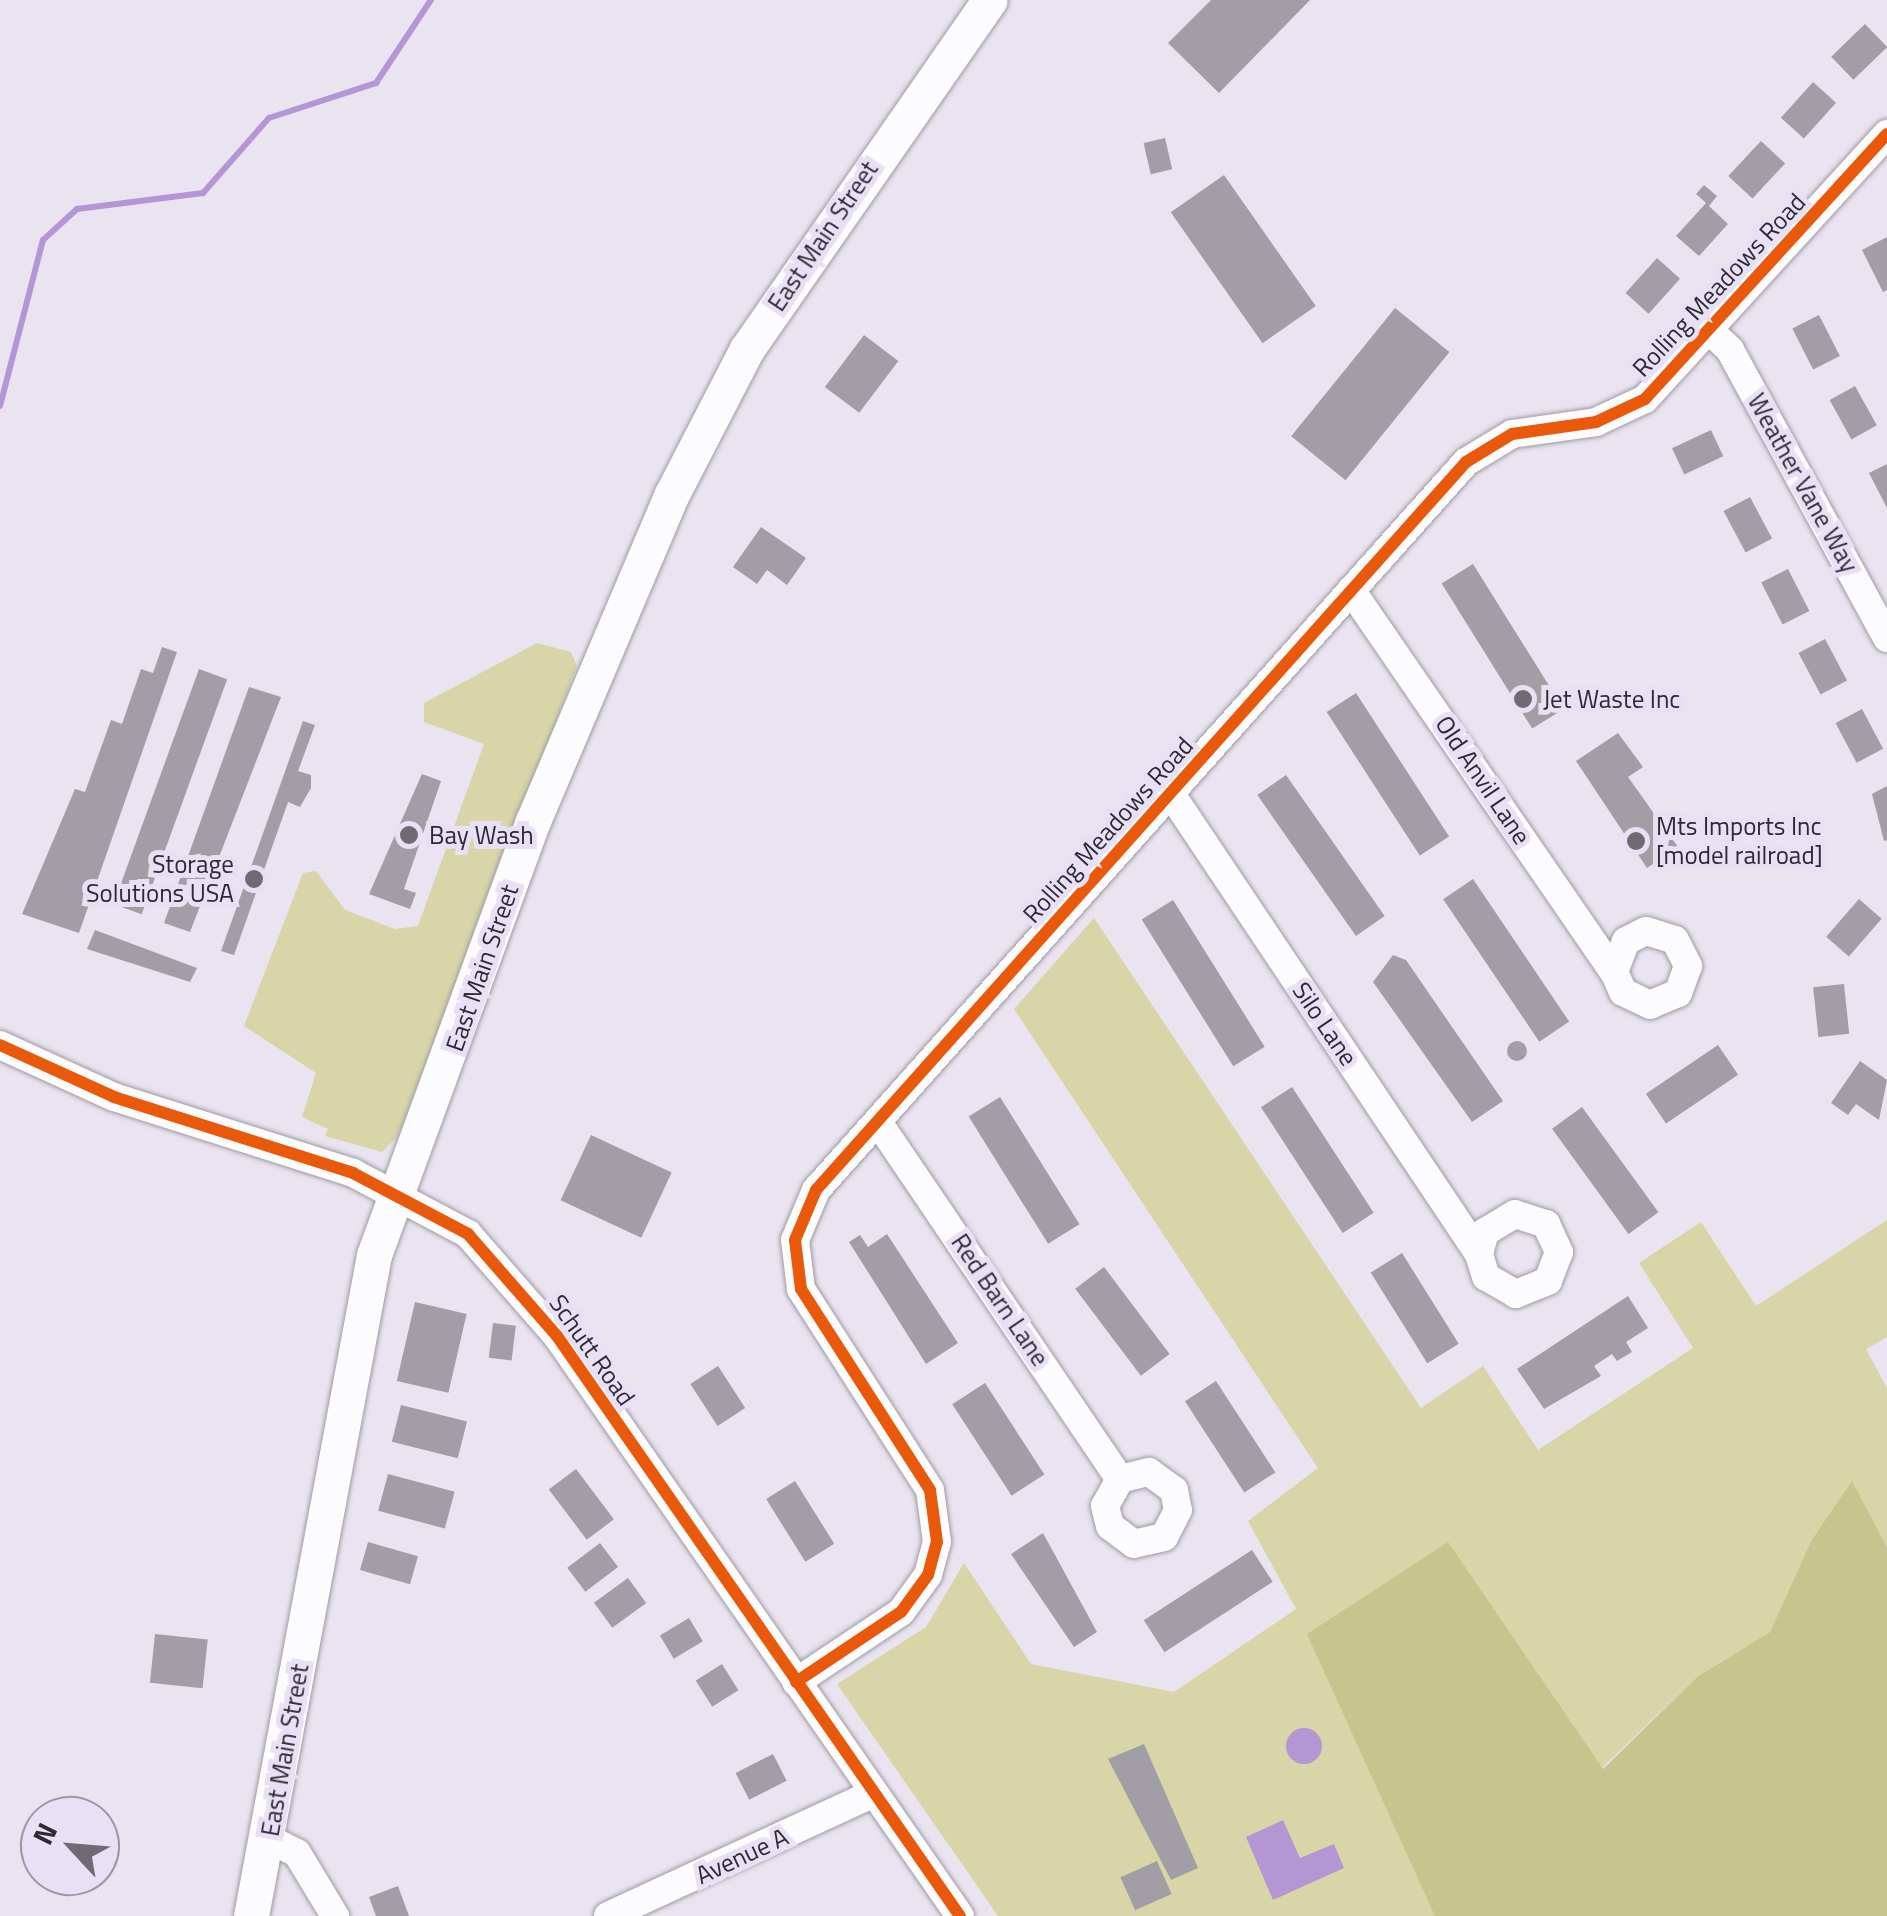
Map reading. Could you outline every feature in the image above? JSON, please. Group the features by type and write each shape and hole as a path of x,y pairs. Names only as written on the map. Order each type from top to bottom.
{"main road":[{"name":"East Main Street","path":"251,1916 269,1839 349,1366 398,1194 533,821 711,414 842,204 990,0"}],"street":[{"name":"Rolling Meadows Road","path":"796,1682 902,1612 928,1575 937,1542 930,1490 819,1322 796,1270 803,1213 878,1122 1351,590 1488,445 1615,416 1712,333 1886,137"},
{"name":"Weather Vane Way","path":"1712,333 1730,350 1887,638"},
{"name":"Old Anvil Lane","path":"1351,590 1614,972"},
{"name":"Silo Lane","path":"1170,794 1479,1254"},
{"name":"Schutt Road","path":"0,1045 114,1097 398,1194 468,1234 513,1279 960,1916"},
{"name":"Red Barn Lane","path":"878,1122 1120,1479"},
{"name":"Avenue A","path":"608,1916 874,1793"},
{"path":"269,1839 297,1852 335,1916"}],"shaded area":[{"path":"537,643 571,652 577,666 398,1136 382,1152 325,1136 328,1129 302,1117 316,1073 244,1026 303,873 316,871 345,910 395,929 418,926 484,744 424,722 424,703"},
{"path":"1094,918 1421,1408 1483,1366 1538,1450 1693,1348 1639,1263 1701,1222 1756,1306 1887,1220 1887,1337 1866,1349 1887,1388 1887,1547 1852,1482 1811,1541 1770,1632 1697,1677 1447,1916 998,1916 837,1684 926,1627 964,1563 1031,1664 1174,1692 1296,1609 1248,1521 1318,1468 1014,1009"},
{"path":"1852,1481 1887,1547 1887,1916 1435,1916 1307,1634 1448,1542 1603,1769 1697,1677 1770,1632 1811,1541"},
{"path":"1304,1728 1317,1733 1322,1746 1317,1759 1304,1764 1291,1759 1286,1746 1291,1733"},
{"path":"1283,1820 1300,1858 1334,1844 1344,1868 1273,1900 1246,1837"}],"building":[{"path":"1211,0 1310,0 1219,93 1168,43"},
{"path":"1865,24 1887,47 1853,80 1831,57"},
{"path":"1813,82 1836,103 1804,138 1781,118"},
{"path":"1165,138 1172,169 1151,174 1144,143"},
{"path":"1761,141 1785,164 1752,199 1728,176"},
{"path":"1224,175 1316,306 1263,343 1171,212"},
{"path":"1704,185 1717,196 1709,206 1728,224 1699,256 1676,236 1706,203 1696,194"},
{"path":"1887,237 1887,290 1883,292 1862,250"},
{"path":"1657,258 1680,279 1649,314 1626,293"},
{"path":"1395,308 1449,352 1346,480 1291,436"},
{"path":"1819,315 1840,356 1813,370 1792,329"},
{"path":"864,335 898,361 859,413 825,387"},
{"path":"1855,386 1877,425 1851,439 1830,400"},
{"path":"1711,430 1723,456 1684,474 1672,448"},
{"path":"1887,464 1887,508 1869,473"},
{"path":"1750,497 1772,538 1746,553 1724,511"},
{"path":"761,527 806,558 787,585 767,570 757,584 733,567"},
{"path":"1473,564 1564,709 1532,729 1442,584"},
{"path":"1788,569 1809,611 1783,624 1761,583"},
{"path":"1825,639 1847,680 1821,695 1799,653"},
{"path":"162,647 177,652 79,933 22,914 75,789 85,792 111,720 122,724 141,669 153,673"},
{"path":"199,669 227,679 142,914 113,904"},
{"path":"249,687 281,697 190,932 164,923"},
{"path":"1356,693 1449,836 1420,855 1327,712"},
{"path":"1862,709 1883,749 1857,763 1836,723"},
{"name":"Storage Solutions USA","path":"303,721 315,725 298,771 311,775 311,788 300,807 288,802 234,955 221,951"},
{"path":"1618,733 1643,767 1628,777 1678,847 1647,868 1576,761"},
{"name":"Bay Wash","path":"422,774 441,781 404,889 416,893 410,909 369,894"},
{"path":"1286,775 1385,916 1356,936 1257,795"},
{"path":"1887,786 1887,840 1884,841 1872,794"},
{"path":"1473,879 1569,1022 1539,1042 1443,899"},
{"path":"1859,899 1882,919 1849,956 1826,937"},
{"path":"1173,900 1265,1047 1233,1066 1142,920"},
{"path":"95,930 197,968 190,982 87,949"},
{"path":"1393,955 1406,960 1503,1101 1472,1122 1373,982"},
{"path":"1844,984 1849,1034 1818,1037 1813,987"},
{"path":"1517,1041 1527,1051 1517,1061 1507,1051"},
{"path":"1718,1045 1738,1075 1666,1123 1646,1094"},
{"path":"1860,1061 1887,1080 1879,1120 1856,1104 1848,1115 1831,1103"},
{"path":"1292,1087 1374,1213 1343,1233 1261,1107"},
{"path":"1000,1097 1079,1224 1048,1244 969,1117"},
{"path":"1582,1107 1658,1212 1628,1234 1552,1129"},
{"path":"591,1135 672,1173 641,1238 561,1200"},
{"path":"887,1234 958,1343 926,1364 849,1242 860,1235 868,1247"},
{"path":"1402,1253 1459,1344 1427,1363 1371,1273"},
{"path":"1104,1267 1170,1354 1141,1376 1075,1289"},
{"path":"1628,1296 1648,1328 1626,1342 1632,1352 1617,1361 1612,1354 1594,1366 1601,1376 1544,1409 1517,1369"},
{"path":"415,1302 467,1314 448,1393 397,1381"},
{"path":"493,1323 516,1326 512,1361 489,1358"},
{"path":"718,1366 745,1408 718,1426 690,1384"},
{"path":"1216,1381 1275,1472 1244,1493 1185,1401"},
{"path":"985,1383 1044,1474 1012,1496 952,1404"},
{"path":"401,1405 467,1421 458,1458 392,1442"},
{"path":"576,1469 614,1519 587,1540 549,1489"},
{"path":"388,1474 455,1492 445,1529 378,1511"},
{"path":"795,1481 834,1544 805,1562 766,1499"},
{"path":"1043,1533 1097,1632 1074,1647 1011,1554"},
{"path":"368,1542 418,1556 410,1584 360,1570"},
{"path":"600,1543 618,1567 585,1592 567,1568"},
{"path":"1252,1550 1273,1582 1165,1652 1144,1620"},
{"path":"628,1578 646,1603 612,1628 594,1603"},
{"path":"689,1618 703,1641 674,1659 660,1636"},
{"path":"155,1634 208,1640 203,1688 150,1683"},
{"path":"722,1664 738,1690 712,1707 696,1680"},
{"path":"1144,1744 1198,1868 1171,1880 1108,1759"},
{"path":"773,1754 787,1781 749,1800 736,1773"},
{"path":"1157,1861 1172,1894 1135,1910 1120,1877"},
{"path":"398,1886 409,1916 376,1916 369,1897"}],"waterway":[{"path":"0,406 43,240 77,209 203,193 269,118 376,83 431,0"}],"cycle path":[{"path":"796,1682 901,1612 928,1575 937,1542 930,1490 801,1289 795,1240 816,1190 1466,462 1512,434 1596,422 1645,399 1887,134"},
{"path":"0,1045 114,1097 353,1173 468,1234 557,1336 960,1916"}],"place":[{"name":"Jet Waste Inc","path":"1523,699"},
{"name":"Bay Wash","path":"409,835"},
{"name":"Mts Imports Inc [model railroad]","path":"1636,841"},
{"name":"Storage Solutions USA","path":"254,879"}]}
